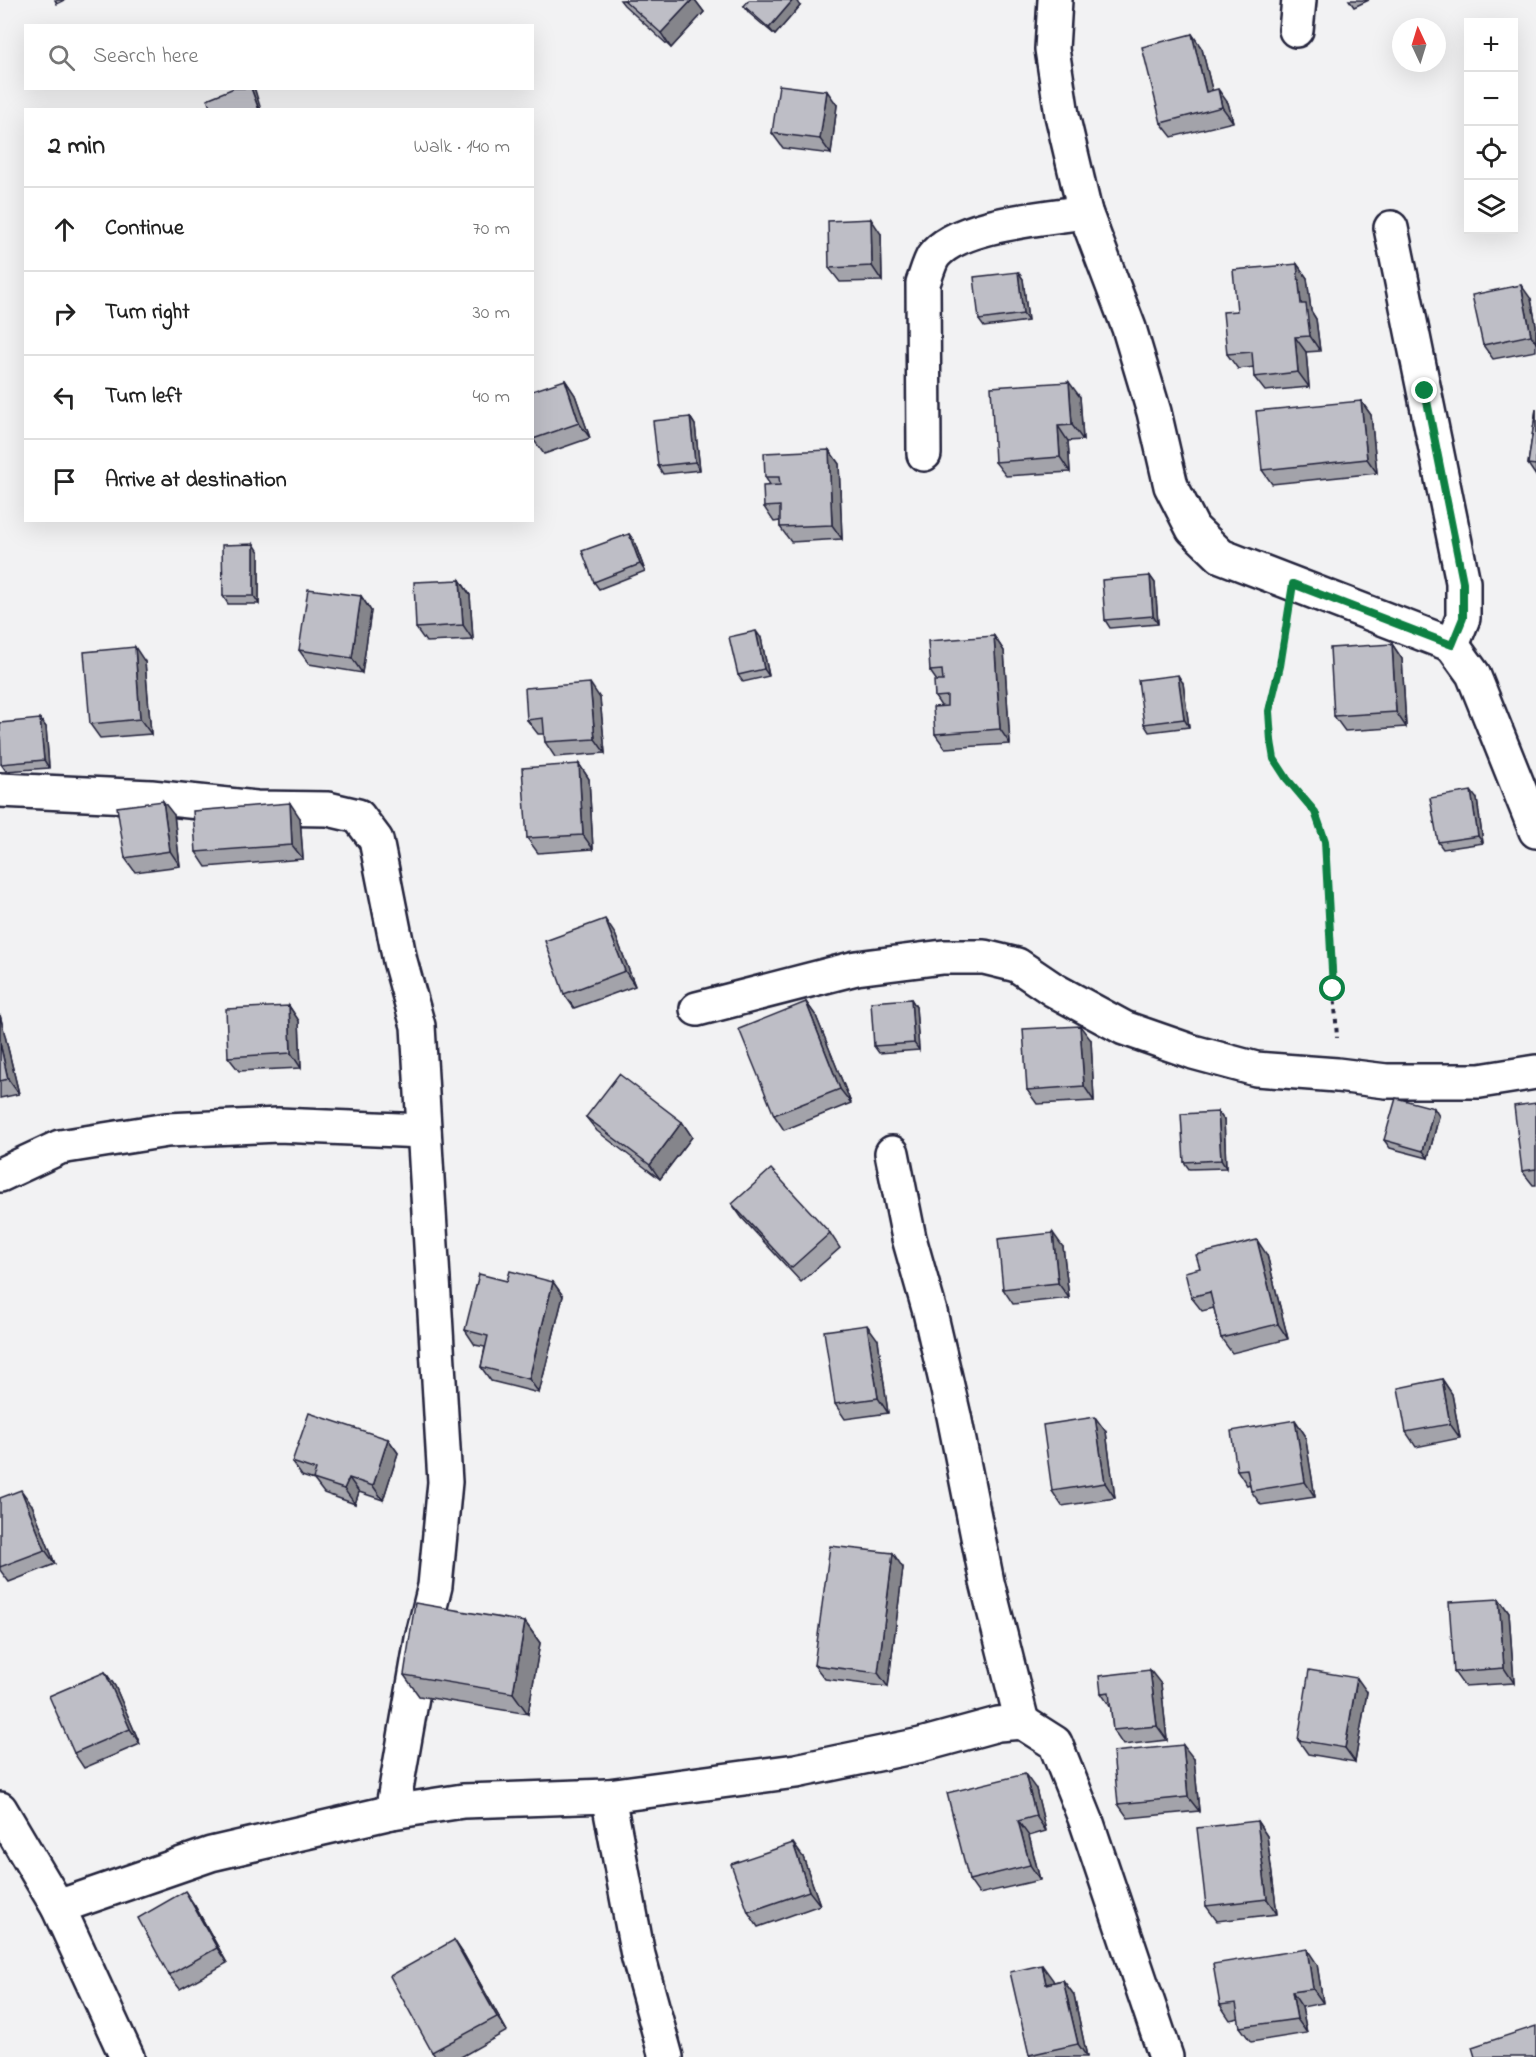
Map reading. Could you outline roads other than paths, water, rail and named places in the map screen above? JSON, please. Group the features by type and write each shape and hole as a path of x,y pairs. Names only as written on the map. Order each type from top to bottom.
{"street":[{"path":"1055,0 1053,49 1060,104 1085,212 1129,328 1154,412 1171,486 1193,529 1221,556 1452,645 1473,674 1534,817"},
{"path":"924,454 923,283 933,257 950,241 984,228 1085,212"},
{"path":"1391,228 1463,582 1463,618 1452,645"},
{"path":"0,790 151,797 255,808 328,809 358,816 376,840 400,961 418,1026 445,1482 435,1586 422,1639 392,1812"},
{"path":"697,1009 856,968 943,957 984,957 1017,966 1054,990 1124,1028 1192,1052 1256,1069 1386,1081 1480,1081 1536,1072"},
{"path":"0,1175 60,1147 167,1130 278,1125 424,1131"},
{"path":"892,1153 909,1238 930,1312 954,1416 987,1582 1022,1722"},
{"path":"58,1906 211,1854 392,1812 464,1802 608,1796 796,1771 921,1745 998,1724 1022,1722 1055,1743 1087,1823 1166,2057"},
{"path":"608,1796 638,1955 666,2057"},
{"path":"0,1809 58,1906 127,2057"}]}
